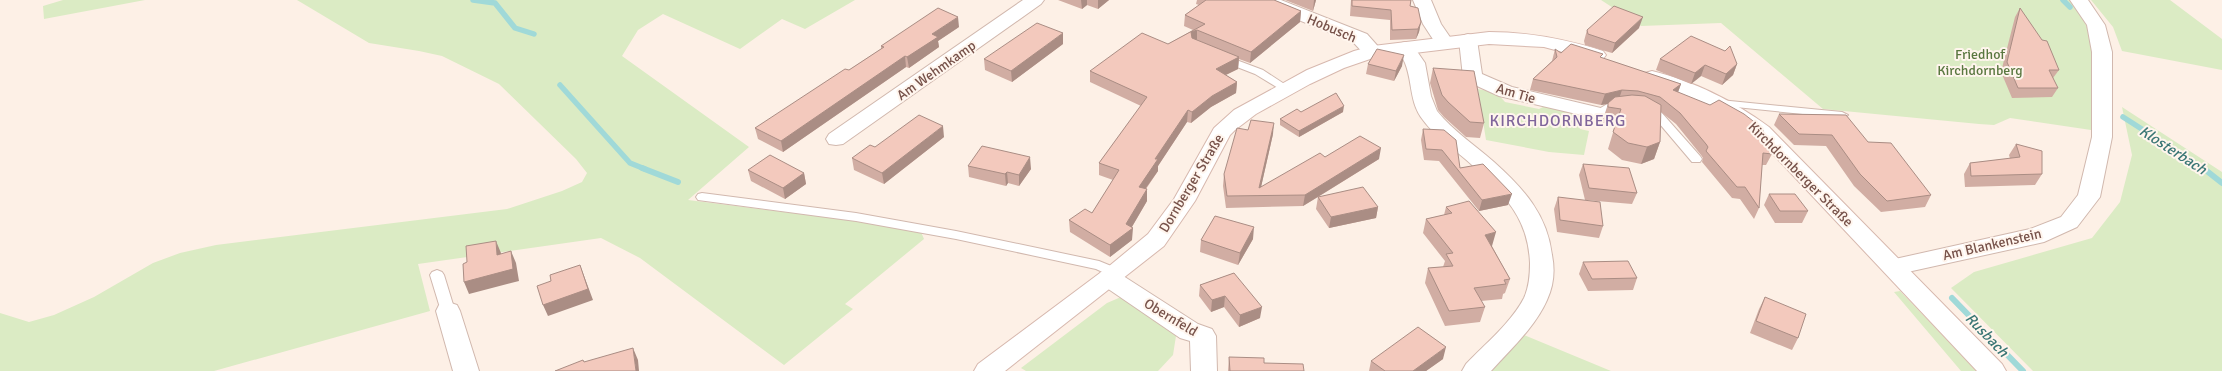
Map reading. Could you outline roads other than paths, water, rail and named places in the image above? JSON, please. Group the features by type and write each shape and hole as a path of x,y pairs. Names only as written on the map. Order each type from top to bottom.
{"street":[{"name":"Am Wehmkamp","path":"836,139 1035,0"},
{"name":"Hobusch","path":"1265,0 1360,38 1373,52"},
{"path":"1422,0 1432,24 1445,43 1495,38 1526,39 1563,45 1612,61"},
{"name":"Am Blankenstein","path":"1894,267 2036,236 2070,222 2089,197 2102,137 2102,52 2096,25 2078,0"},
{"name":"Am Tie","path":"1468,40 1474,77 1506,92 1598,113"},
{"name":"Dornberger Straße","path":"987,371 1113,276 1150,245 1166,228 1184,201 1222,132 1238,115 1340,62 1373,52 1445,43"},
{"path":"1405,48 1414,62 1420,95 1427,113 1437,124 1474,155 1525,207 1535,227 1540,250 1541,280 1539,292 1527,313 1474,371"},
{"name":"Kirchdornberger Straße","path":"1634,70 1720,103 1744,116 1762,131 1993,371"},
{"name":"Obernfeld","path":"1113,276 1189,331 1203,336 1204,371"},
{"path":"448,311 466,371"}],"lane":[{"path":"1210,52 1260,72 1287,89"},
{"path":"1720,103 1842,115"},
{"path":"1598,113 1608,106 1619,106 1657,114 1696,159"},
{"path":"702,196 856,217 933,231 1099,265 1113,276"},
{"path":"437,275 448,311"}],"waterway":[{"path":"473,0 495,3 515,28 534,34"},
{"name":"Klosterbach","path":"2063,0 2070,7"},
{"path":"560,85 630,163 645,169"},
{"name":"Klosterbach","path":"2123,117 2204,169"},
{"path":"642,168 678,182"},
{"name":"Klosterbach","path":"2203,168 2222,183"},
{"name":"Rusbach","path":"1952,298 2023,371"}],"district":[{"name":"KIRCHDORNBERG","path":"1558,120"}],"park label":[{"name":"Friedhof Kirchdornberg","path":"1980,62"}]}
